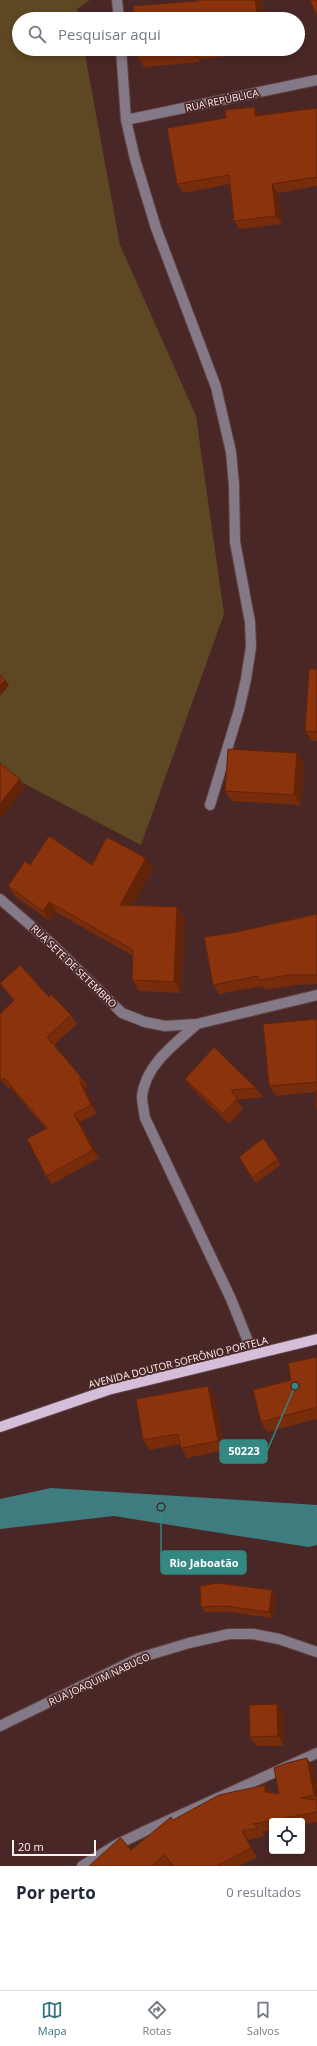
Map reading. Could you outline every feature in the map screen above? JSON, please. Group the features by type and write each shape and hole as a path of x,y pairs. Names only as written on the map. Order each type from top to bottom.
{"main road":[{"name":"AVENIDA DOUTOR SOFRÔNIO PORTELA","path":"0,1427 108,1390 317,1339"}],"street":[{"path":"118,0 119,12"},
{"path":"121,56 126,120 135,159 156,228 216,387 231,452 235,542 250,622 251,647 239,710 210,806"},
{"name":"RUA REPÚBLICA","path":"126,120 317,80"},
{"name":"RUA SETE DE SETEMBRO","path":"0,899 52,944 122,1012 145,1022 165,1026 197,1024 317,995"},
{"path":"197,1024 155,1063 146,1079 142,1097 145,1118 232,1299 254,1354"},
{"name":"RUA JOAQUIM NABUCO","path":"0,1726 139,1658 189,1643 229,1634 253,1634 280,1639 317,1652"},
{"path":"82,1866 145,1831 317,1753"}],"shaded area":[{"path":"0,0 90,0 77,9 78,12 12,12 12,56 85,56 120,245 196,416 224,614 141,845 0,771"}],"water":[{"path":"51,1488 317,1505 317,1545 308,1547 114,1516 0,1529 0,1499"}],"building":[{"path":"255,0 257,12 133,12 133,6 198,1"},
{"path":"310,0 317,0 317,16"},
{"path":"255,107 255,116 317,108 317,177 272,184 276,216 234,221 229,175 177,184 167,128 226,118 225,110"},
{"path":"309,669 317,669 317,732 305,731"},
{"path":"0,675 5,680 0,686"},
{"path":"228,749 297,753 294,795 225,791"},
{"path":"0,763 20,779 0,804"},
{"path":"49,836 92,865 107,837 146,858 120,905 177,907 174,982 132,980 133,950 49,902 43,911 8,886 25,861 30,865"},
{"path":"317,914 317,975 289,975 259,980 258,976 213,985 204,937 232,933"},
{"path":"20,965 49,997 51,994 71,1015 47,1037 81,1077 79,1079 91,1105 74,1114 93,1150 46,1176 27,1139 47,1128 4,1078 3,1080 0,1077 0,1014 14,1000 0,983"},
{"path":"317,1019 317,1082 269,1086 263,1024"},
{"path":"214,1047 256,1088 231,1090 237,1099 223,1114 185,1079"},
{"path":"317,1090 317,1109 316,1109 316,1091"},
{"path":"263,1138 278,1159 252,1178 239,1157"},
{"path":"317,1357 317,1407 261,1422 253,1390 291,1380 288,1363"},
{"path":"208,1386 218,1441 181,1448 178,1434 143,1440 136,1399"},
{"path":"218,1583 272,1590 269,1612 225,1606 201,1607 200,1586"},
{"path":"277,1704 278,1736 250,1737 249,1705"},
{"path":"307,1758 314,1795 301,1798 317,1800 317,1812 285,1818 269,1818 269,1821 253,1824 259,1828 242,1831 251,1848 217,1866 173,1866 165,1855 152,1866 89,1866 119,1839 121,1838 131,1850 171,1817 173,1820 219,1795 265,1785 265,1792 279,1794 274,1768"}],"place":[{"name":"50223","path":"295,1386"},
{"name":"Rio Jaboatão","path":"161,1507"}]}
